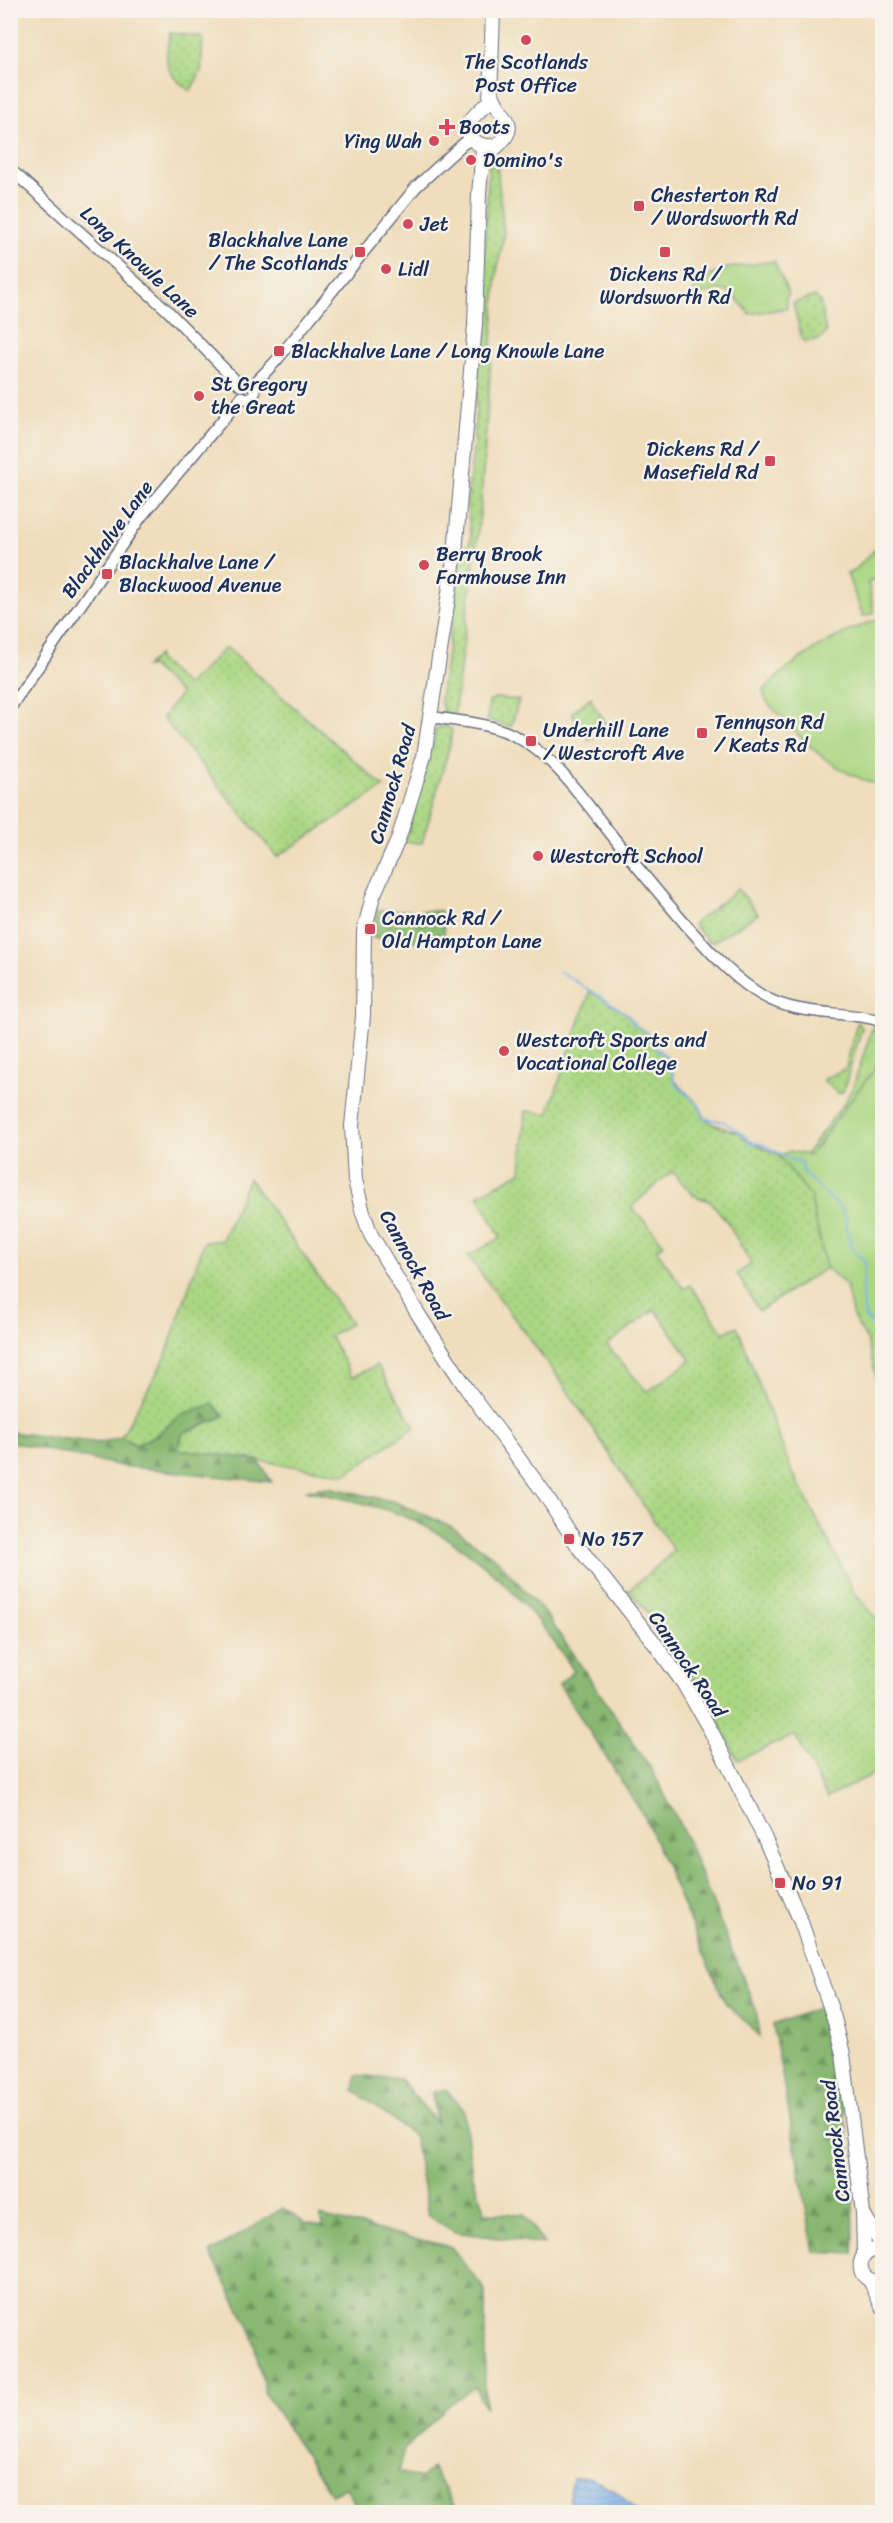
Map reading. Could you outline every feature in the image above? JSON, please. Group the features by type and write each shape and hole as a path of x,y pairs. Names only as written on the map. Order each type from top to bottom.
{"highway":[{"path":"493,10 491,91 488,103 476,112 470,122 470,129 478,142 493,146 500,143"},
{"path":"482,163 508,135 507,117 491,91"},
{"path":"483,108 501,110"},
{"name":"Cannock Road","path":"478,142 482,163 475,325 461,500 424,756 412,801 373,896 364,932 363,1016 352,1126 353,1165 363,1213 388,1264 441,1350 545,1494 586,1558 668,1661 701,1712 785,1883 834,2018 846,2072 863,2213 864,2255 861,2261 861,2271 876,2281"},
{"name":"Cannock Road","path":"863,2213 882,2245"},
{"path":"864,2255 871,2250 882,2250"},
{"path":"876,2281 882,2306"}],"main road":[{"name":"Blackhalve Lane","path":"10,708 141,517 242,391 249,398 254,395 253,385 276,362 416,187 464,143 478,142"},
{"name":"Long Knowle Lane","path":"10,168 167,310 242,391"},
{"path":"431,717 499,730 511,734 544,754 560,769 636,866 712,954 755,992 774,1002 799,1009 867,1016 882,1021"}],"green space":[{"path":"170,33 203,38 201,72 190,91 175,78 168,66"},
{"path":"489,165 497,165 504,235 497,271 480,515 454,715 444,713 440,699 462,556 471,539 467,504 474,441"},
{"path":"774,261 789,295 786,297 787,308 750,314 727,291 715,290 697,297 692,284 728,268"},
{"path":"815,296 820,301 826,332 821,339 805,342 802,340 793,303"},
{"path":"878,546 875,554 882,556 882,577 868,582 874,613 863,616 847,574 855,570"},
{"path":"882,618 882,786 846,772 818,753 766,701 763,691 789,667 818,647"},
{"path":"226,647 384,787 277,857 162,717 181,694 151,666 146,667 158,655 158,659 187,686"},
{"path":"591,697 606,726 589,740 572,713"},
{"path":"495,698 519,700 511,727 487,720 489,702"},
{"path":"443,725 452,730 450,745 422,843 405,842 436,729"},
{"path":"738,889 758,914 713,942 708,942 693,924"},
{"path":"377,910 441,911 446,943 373,938"},
{"path":"590,991 626,1013 636,1026 647,1033 656,1048 668,1058 672,1067 673,1079 699,1105 705,1118 713,1124 743,1134 742,1137 780,1156 810,1195 826,1268 759,1311 737,1274 751,1264 728,1223 711,1202 693,1195 672,1171 631,1207 664,1245 656,1249 684,1289 690,1285 724,1333 737,1326 790,1467 856,1595 882,1624 882,1769 827,1798 795,1735 738,1760 689,1672 629,1590 674,1551 561,1381 468,1256 501,1238 478,1195 521,1172 526,1111 548,1114","holes":["655,1309 691,1360 647,1392 607,1345"]},
{"path":"857,1022 862,1028 843,1092 838,1094 823,1080 846,1068"},
{"path":"874,1023 882,1026 882,1060 810,1157 805,1155 845,1102 853,1087"},
{"path":"882,1060 882,1392 879,1389 867,1340 853,1317 846,1285 826,1268 810,1195 779,1156 790,1151 810,1156"},
{"path":"249,1178 351,1323 330,1336 352,1377 377,1365 415,1427 346,1474 178,1449 183,1433 207,1424 182,1414 156,1435 136,1445 121,1437 165,1358 204,1242 222,1240"},
{"path":"213,1404 224,1416 183,1433 178,1449 258,1460 272,1482 121,1466 11,1442 11,1432 100,1443 121,1437 136,1445 156,1435 182,1414"},
{"path":"328,1487 396,1502 450,1526 498,1560 547,1616 652,1770 685,1835 756,2010 760,2036 725,2002 645,1818 559,1684 574,1671 539,1623 500,1580 479,1561 431,1529 380,1508 306,1490"},
{"path":"823,2006 837,2067 851,2160 853,2254 814,2252 773,2025"},
{"path":"356,2075 400,2079 436,2122 432,2092 446,2089 464,2110 472,2173 485,2213 524,2214 544,2244 455,2232 428,2216 414,2136 354,2090"},
{"path":"283,2208 305,2223 324,2227 320,2216 451,2247 485,2290 485,2408 475,2387 450,2404 404,2450 398,2472 421,2478 432,2468 458,2512 360,2512 346,2488 331,2494 265,2394 252,2333 210,2253"}],"water":[{"path":"588,2477 613,2489 639,2512 572,2512 569,2499 573,2478"}],"waterway":[{"path":"559,971 626,1013 636,1026 647,1033 656,1048 668,1058 675,1083 699,1105 704,1118 724,1122 743,1134 751,1143 761,1144 792,1160 801,1162 804,1173 844,1212 852,1249 865,1262 862,1295 865,1317 882,1334"}],"place":[{"name":"The Scotlands Post Office","path":"526,40"},
{"name":"Boots","path":"447,127"},
{"name":"Ying Wah","path":"434,141"},
{"name":"Domino's","path":"471,160"},
{"name":"Chesterton Rd / Wordsworth Rd","path":"639,206"},
{"name":"Jet","path":"408,224"},
{"name":"Blackhalve Lane / The Scotlands","path":"360,252"},
{"name":"Dickens Rd / Wordsworth Rd","path":"665,252"},
{"name":"Lidl","path":"386,269"},
{"name":"Blackhalve Lane / Long Knowle Lane","path":"279,351"},
{"name":"St Gregory the Great","path":"199,396"},
{"name":"Dickens Rd / Masefield Rd","path":"770,461"},
{"name":"Berry Brook Farmhouse Inn","path":"424,565"},
{"name":"Blackhalve Lane / Blackwood Avenue","path":"107,574"},
{"name":"Tennyson Rd / Keats Rd","path":"702,733"},
{"name":"Underhill Lane / Westcroft Ave","path":"531,741"},
{"name":"Westcroft School","path":"538,856"},
{"name":"Cannock Rd / Old Hampton Lane","path":"370,929"},
{"name":"Westcroft Sports and Vocational College","path":"504,1051"},
{"name":"No 157","path":"569,1539"},
{"name":"No 91","path":"780,1883"}]}
